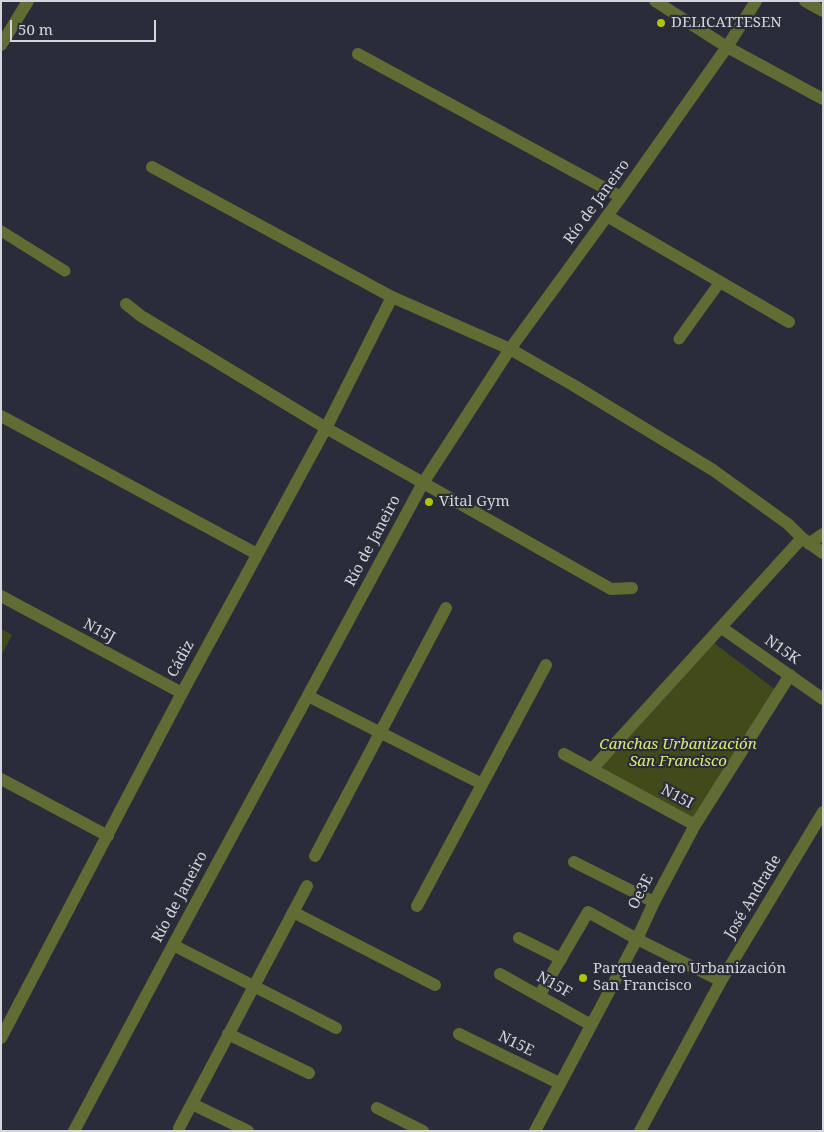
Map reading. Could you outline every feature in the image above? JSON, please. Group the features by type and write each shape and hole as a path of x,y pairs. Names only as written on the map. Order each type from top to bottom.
{"street":[{"path":"1,45 28,1"},
{"path":"655,1 727,47 823,100"},
{"name":"Río de Janeiro","path":"74,1131 172,945 423,483 510,349 727,47 756,1"},
{"path":"804,1 823,12"},
{"path":"358,54 620,197"},
{"path":"152,167 392,297 510,349 573,385 713,470 788,524 806,541 823,553"},
{"path":"607,216 788,322"},
{"name":"Cádiz","path":"1,1038 182,693 326,428 392,297"},
{"path":"126,304 142,316 326,428 423,483 611,588 632,588"},
{"path":"1,416 257,554"},
{"path":"592,769 722,628 806,541 823,534"},
{"name":"N15J","path":"1,596 182,693"},
{"path":"315,856 446,608"},
{"name":"N15K","path":"722,628 823,699"},
{"path":"417,906 546,665"},
{"name":"Oe3E","path":"535,1131 696,825 790,675"},
{"path":"308,696 482,784"},
{"name":"N15I","path":"564,754 696,825"},
{"path":"1,779 108,836"},
{"name":"José Andrade","path":"640,1131 721,981 818,831 823,812"},
{"path":"574,862 654,902"},
{"path":"179,1128 307,886"},
{"path":"293,912 435,985"},
{"path":"539,996 588,912 721,981"},
{"path":"519,938 560,959"},
{"path":"172,945 336,1028"},
{"name":"N15F","path":"500,974 591,1025"},
{"path":"228,1034 309,1073"},
{"name":"N15E","path":"459,1034 559,1083"},
{"path":"192,1104 248,1131"},
{"path":"377,1108 423,1131"}],"lane":[{"path":"1,231 65,270"},
{"path":"680,339 720,282"}],"green space":[{"path":"1,629 12,635 1,656"},
{"name":"Canchas Urbanización San Francisco","path":"710,640 780,693 695,825 592,769"}],"place":[{"name":"DELICATTESEN","path":"661,23"},
{"name":"Vital Gym","path":"429,502"},
{"name":"Parqueadero Urbanización San Francisco","path":"583,978"}]}
